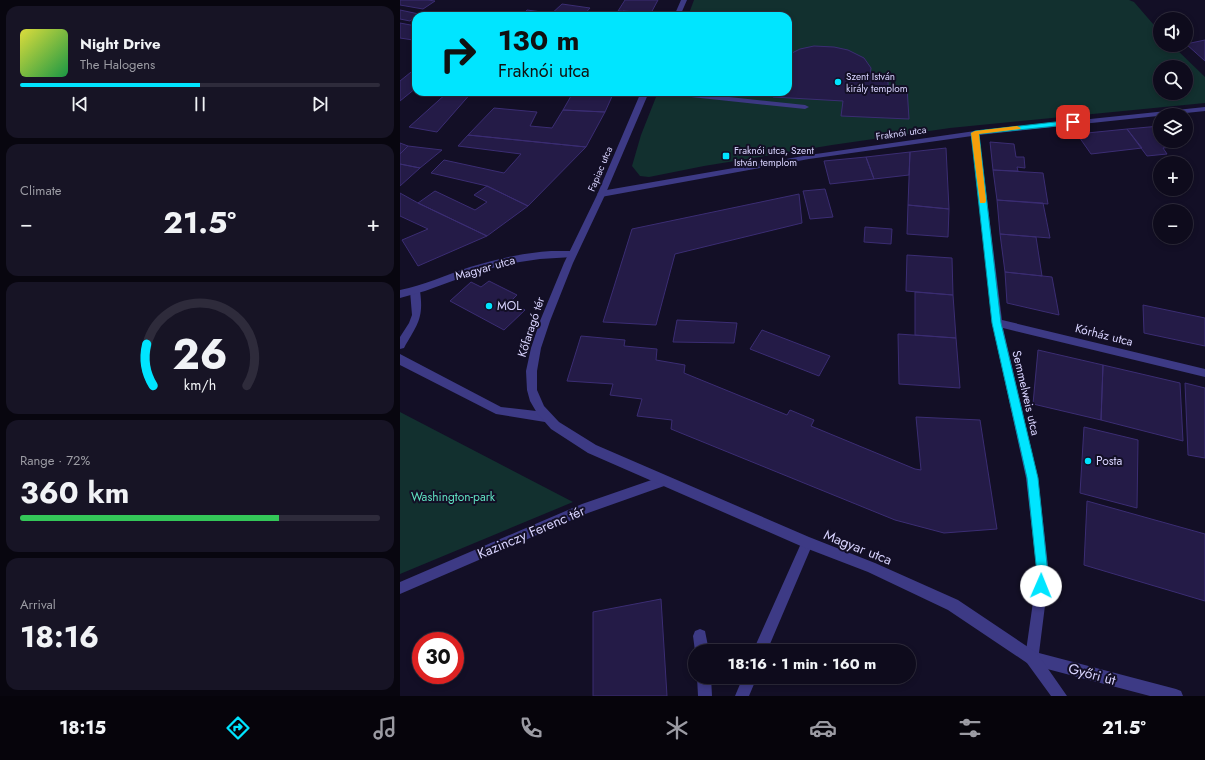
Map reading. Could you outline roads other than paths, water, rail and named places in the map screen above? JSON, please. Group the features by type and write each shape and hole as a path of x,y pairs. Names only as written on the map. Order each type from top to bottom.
{"street":[{"path":"679,12 684,0"},
{"name":"Fapiac utca","path":"573,254 601,194 643,96"},
{"path":"701,96 805,107"},
{"name":"Fraknói utca","path":"601,194 809,157 975,133 1205,109"},
{"name":"Semmelweis utca","path":"975,133 997,323 1032,478 1042,574 1032,658"},
{"name":"Magyar utca","path":"400,294 415,291 492,264 543,254 573,254"},
{"name":"Kőfaragó tér","path":"573,254 537,344 532,366 531,389 536,403 545,417 563,431 592,449 663,481"},
{"path":"400,345 417,318 419,308 415,291"},
{"name":"Kórház utca","path":"997,323 1205,373"},
{"path":"400,358 404,362 500,411 545,417"},
{"name":"Magyar utca","path":"663,481 807,543 871,568 953,605 1032,658"},
{"name":"Kazinczy Ferenc tér","path":"400,588 586,508 663,481"},
{"path":"763,644 807,543"},
{"path":"700,636 701,644"},
{"path":"1032,658 1060,696"},
{"name":"Győri út","path":"1032,658 1176,696"},
{"path":"704,684 705,696"},
{"path":"742,696 747,684"}],"place":[{"name":"Szent István király templom","path":"838,82"},
{"name":"Fraknói utca, Szent István templom","path":"726,156"},
{"name":"MOL","path":"489,306"},
{"name":"Posta","path":"1088,461"}],"park label":[{"name":"Washington-park","path":"453,497"}]}
